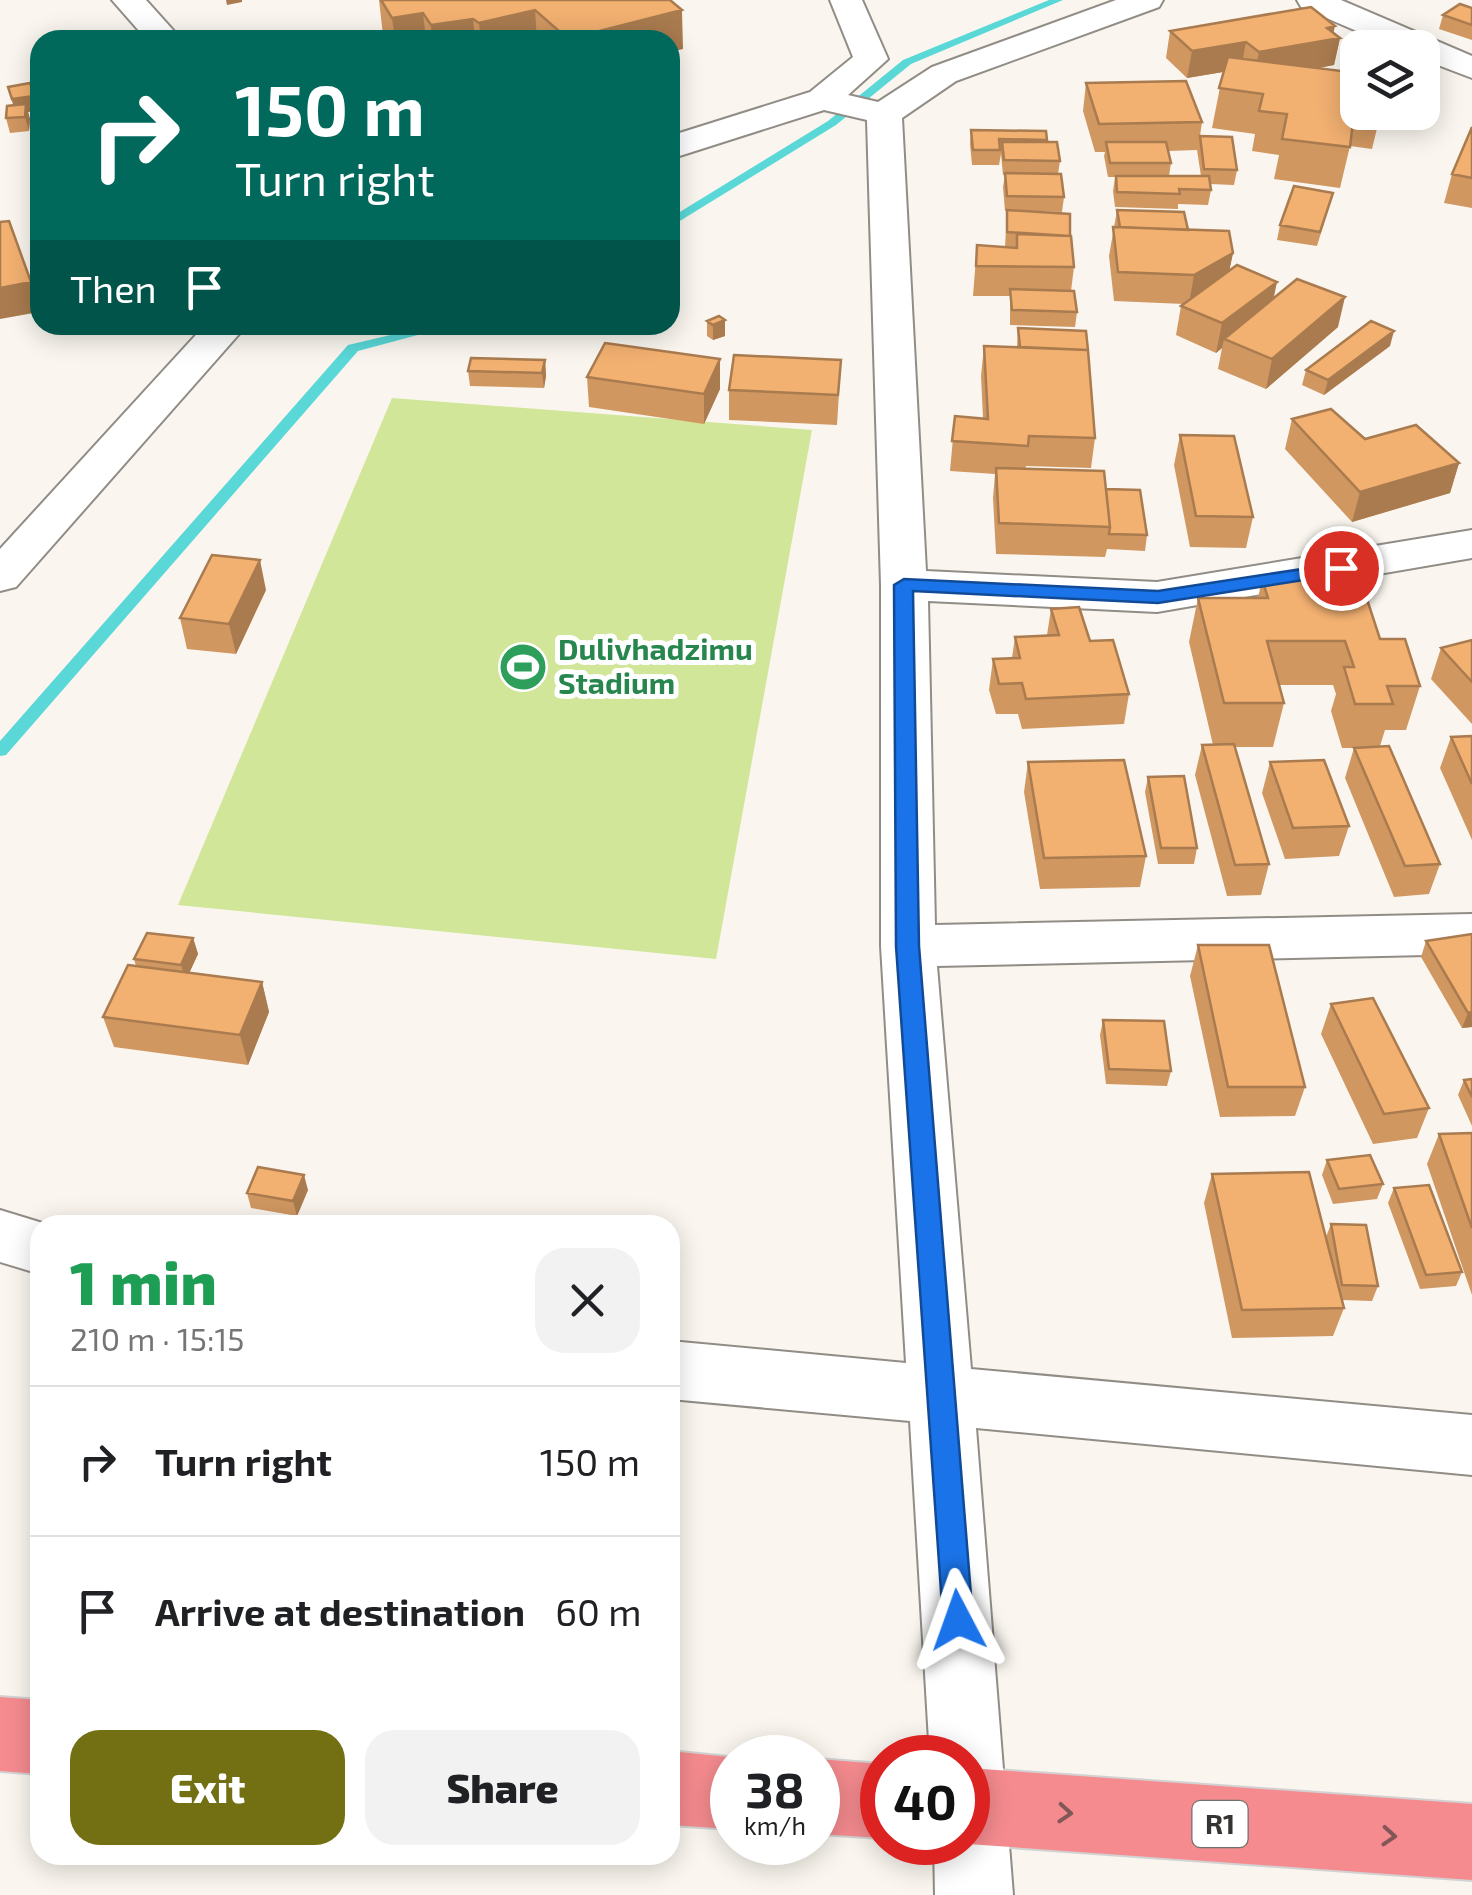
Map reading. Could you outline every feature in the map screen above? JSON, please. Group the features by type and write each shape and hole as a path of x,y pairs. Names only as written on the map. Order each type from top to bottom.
{"highway":[{"path":"0,1734 30,1736"},
{"path":"680,1789 710,1791"},
{"name":"R1","path":"990,1808 1472,1842"}],"street":[{"path":"128,0 156,30"},
{"path":"846,0 871,58 853,106 904,585 908,946 965,1735"},
{"path":"680,146 853,106 1143,0"},
{"path":"1313,0 1472,68"},
{"path":"0,577 218,335"},
{"path":"904,585 1158,597 1472,544"},
{"path":"908,946 1472,934"},
{"path":"0,1236 30,1245"},
{"path":"680,1371 1472,1445"},
{"path":"973,1865 974,1895"}],"green space":[{"name":"Dulivhadzimu Stadium","path":"392,398 812,430 716,959 178,905"}],"building":[{"path":"381,0 670,0 682,10 603,30 558,30 535,10 479,23 473,19 431,25 423,13 392,18"},
{"path":"1460,4 1472,8 1472,25 1443,15"},
{"path":"1311,7 1335,26 1327,28 1340,38 1259,52 1246,42 1192,51 1170,31"},
{"path":"1228,57 1340,71 1340,130 1352,130 1350,147 1282,139 1287,114 1259,111 1263,94 1219,88"},
{"path":"1186,81 1202,122 1099,124 1086,83"},
{"path":"30,83 30,97 12,99 8,87"},
{"path":"26,104 25,117 6,118 7,106"},
{"path":"1472,127 1472,178 1452,174"},
{"path":"971,130 1046,131 1047,140 999,139 1000,150 973,150"},
{"path":"1200,136 1232,137 1237,170 1204,169"},
{"path":"1002,142 1057,142 1060,161 1004,160"},
{"path":"1106,142 1166,142 1171,163 1110,163"},
{"path":"1005,173 1061,174 1064,197 1007,196"},
{"path":"1116,176 1209,176 1211,190 1179,189 1180,194 1117,192"},
{"path":"1294,186 1333,193 1320,232 1280,225"},
{"path":"1007,210 1070,214 1070,236 1007,232"},
{"path":"1117,210 1184,212 1188,230 1120,227"},
{"path":"9,221 30,282 0,288 0,222"},
{"path":"1113,227 1229,231 1233,253 1194,275 1118,272"},
{"path":"1017,234 1071,236 1074,267 976,266 977,245 1017,248"},
{"path":"1237,265 1277,282 1222,323 1181,306"},
{"path":"1297,279 1345,297 1272,359 1224,339"},
{"path":"1010,289 1074,291 1077,312 1012,310"},
{"path":"719,316 725,320 713,325 707,321"},
{"path":"1371,321 1394,331 1328,380 1306,370"},
{"path":"1018,328 1086,331 1088,350 1020,347"},
{"path":"605,343 720,359 704,394 587,377"},
{"path":"984,346 1088,350 1095,438 1029,436 1028,446 952,441 955,416 988,419"},
{"path":"734,355 841,360 838,395 729,390"},
{"path":"471,358 545,360 542,373 468,371"},
{"path":"1331,409 1365,439 1416,425 1459,463 1360,492 1292,419"},
{"path":"1180,435 1234,436 1253,517 1196,516"},
{"path":"996,468 1104,471 1110,527 999,523"},
{"path":"1106,489 1140,490 1147,535 1109,534"},
{"path":"212,555 260,560 229,624 180,618"},
{"path":"1262,579 1311,579 1314,587 1363,587 1380,639 1405,639 1420,686 1387,686 1393,704 1355,704 1344,667 1354,667 1345,641 1267,641 1284,703 1224,703 1198,598 1268,598"},
{"path":"1079,607 1090,641 1113,640 1129,694 1026,699 1022,683 999,684 993,659 1020,658 1015,637 1059,635 1051,609"},
{"path":"1472,640 1472,682 1441,648"},
{"path":"1472,736 1472,784 1451,737"},
{"path":"1234,744 1269,864 1235,865 1202,745"},
{"path":"1389,746 1440,864 1405,866 1354,748"},
{"path":"1124,760 1146,856 1044,858 1028,762"},
{"path":"1324,760 1349,826 1293,828 1270,762"},
{"path":"1184,776 1197,848 1161,848 1148,777"},
{"path":"147,933 193,938 181,965 134,959"},
{"path":"1472,934 1472,1012 1468,1013 1426,941"},
{"path":"1198,945 1269,945 1305,1087 1228,1087"},
{"path":"128,965 262,982 240,1035 103,1017"},
{"path":"1373,998 1429,1108 1384,1114 1331,1004"},
{"path":"1103,1020 1164,1021 1171,1071 1109,1069"},
{"path":"1472,1079 1472,1097 1464,1080"},
{"path":"1472,1133 1472,1228 1439,1134"},
{"path":"1370,1155 1383,1184 1339,1189 1327,1160"},
{"path":"258,1167 304,1175 293,1201 247,1193"},
{"path":"1309,1172 1344,1308 1242,1310 1212,1174"},
{"path":"1429,1185 1462,1272 1426,1275 1394,1188"},
{"path":"1331,1224 1366,1225 1378,1286 1342,1285"}],"waterway":[{"path":"680,217 832,123 907,62 1058,0"},
{"path":"0,751 353,348 407,335"}],"place":[{"name":"Dulivhadzimu Stadium","path":"523,667"}],"route":[{"path":"958,1620 908,946 904,585 1158,597 1341,568"}]}
